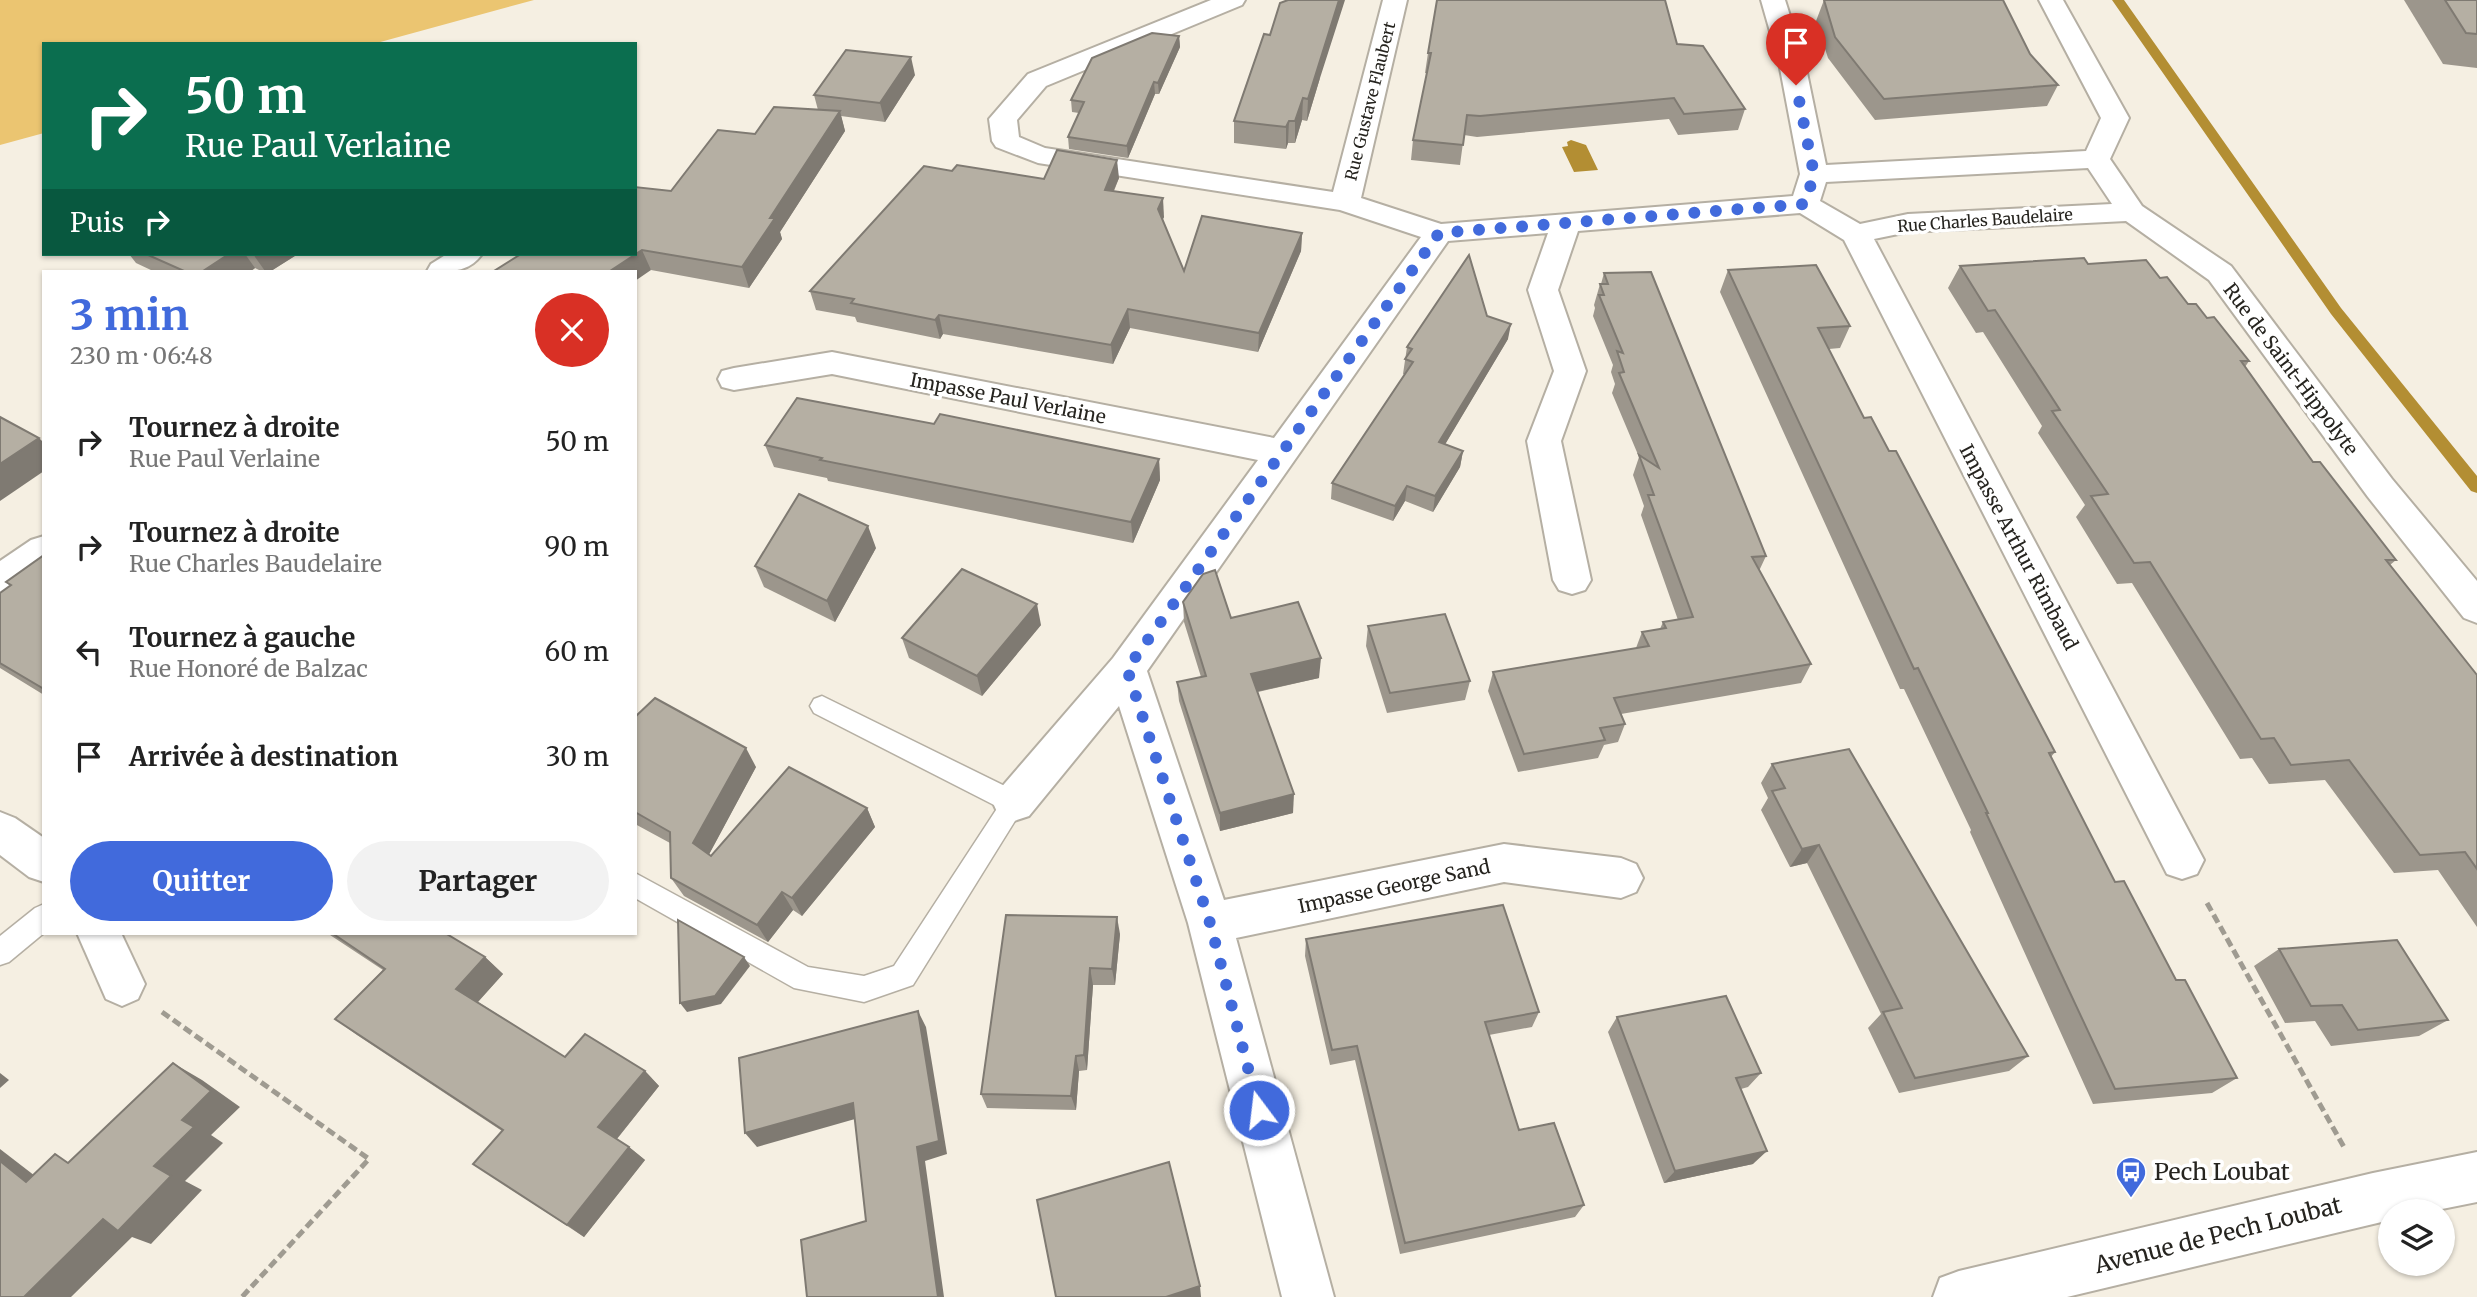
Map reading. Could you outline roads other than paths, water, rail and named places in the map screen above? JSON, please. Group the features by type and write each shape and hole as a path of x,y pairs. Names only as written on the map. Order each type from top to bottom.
{"street":[{"path":"1233,0 1037,80 1003,119 1006,141 1038,155 1345,202 1439,233 1805,204 1856,234"},
{"name":"Rue Gustave Flaubert","path":"1345,202 1395,0"},
{"path":"1773,0 1792,63 1814,174 1805,204"},
{"path":"1814,174 2096,159 2115,118 2051,0"},
{"name":"Rue de Saint-Hippolyte","path":"2096,159 2132,212 2220,273 2380,488 2477,608"},
{"name":"Rue Charles Baudelaire","path":"1856,234 1909,222 2132,212"},
{"path":"1566,223 1543,290 1570,371 1544,441 1572,580"},
{"path":"1014,803 1127,669 1439,233"},
{"name":"Impasse Arthur Rimbaud","path":"1856,234 2182,860"},
{"path":"443,270 464,256"},
{"name":"Impasse Paul Verlaine","path":"734,379 832,363 1281,452"},
{"path":"0,580 42,551"},
{"path":"1127,669 1210,923 1308,1297"},
{"path":"0,831 42,862"},
{"name":"Impasse George Sand","path":"1210,923 1504,863 1621,878"},
{"path":"100,935 122,984"},
{"name":"Avenue de Pech Loubat","path":"1959,1297 2373,1198 2477,1177"}],"lane":[{"path":"637,886 804,979 864,989 903,976 1014,803 821,706"},
{"path":"0,953 42,918"}],"waterway":[{"path":"2118,0 2336,311 2477,487"}],"place":[{"name":"Pech Loubat","path":"2131,1199"}]}
